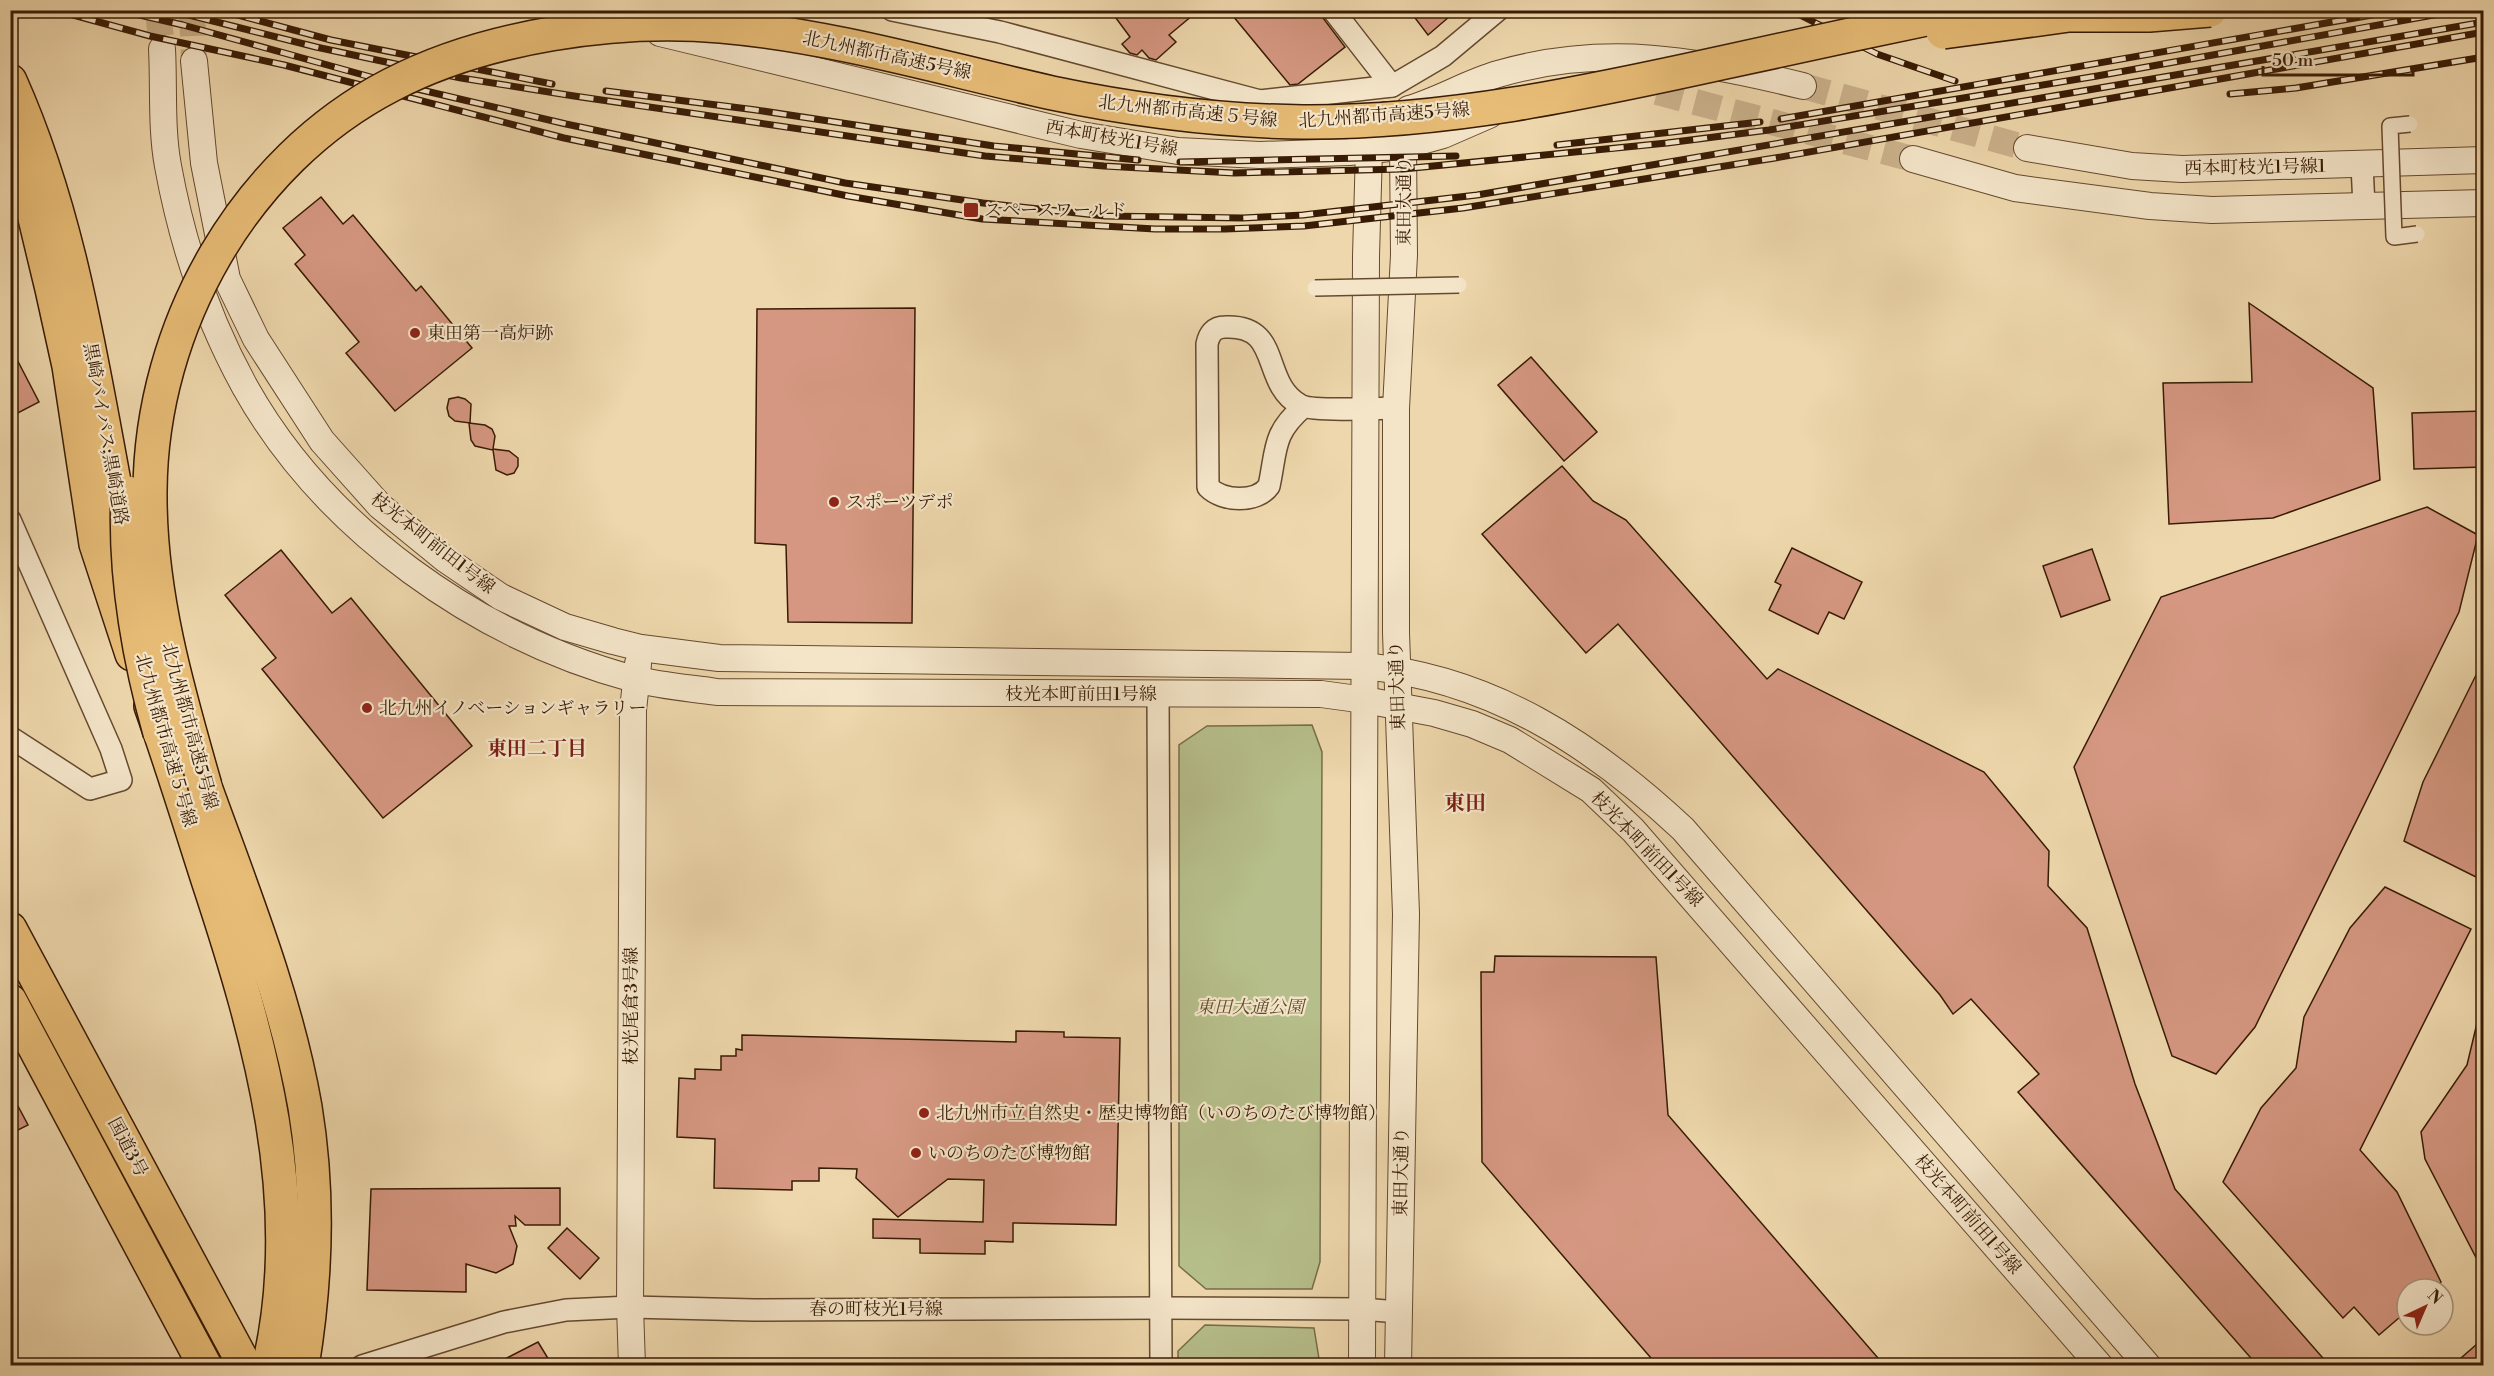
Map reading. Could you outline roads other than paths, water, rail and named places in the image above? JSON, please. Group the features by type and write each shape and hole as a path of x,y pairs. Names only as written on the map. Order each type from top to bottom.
{"highway":[{"name":"北九州都市高速５号線","path":"269,1365 282,1274 281,1193 271,1105 251,1014 160,733 145,677 129,566 131,448 139,397 153,348 186,269 210,231 264,164 299,131 335,102 384,70 428,49 505,26 552,17 644,10"},
{"path":"656,10 739,20 853,44"},
{"path":"1724,62 1969,10"},
{"path":"1724,62 2052,17 2160,15 2210,10"},
{"name":"北九州都市高速5号線","path":"302,1365 309,1323 315,1252 305,1108 290,1039 264,954 205,786 172,669 157,588 151,536 150,487 153,438 171,357 191,300 213,258 241,216 270,179 308,143 348,111 390,85 432,66 519,41 609,27 666,23 777,32 853,44 1054,93 1114,104 1230,119 1304,122 1376,120 1525,103 1724,62"},
{"name":"黒崎バイパス;黒崎道路","path":"10,81 50,181 65,233 89,344 125,541 148,620 205,786"},
{"name":"黒崎バイパス;黒崎道路","path":"10,144 34,214 57,311 83,453 96,544 111,594 160,733"},
{"name":"国道3号","path":"10,929 245,1365"},
{"name":"国道3号","path":"10,1001 206,1365"}],"street":[{"name":"西本町枝光1号線","path":"569,10 1081,135 1178,151 1260,155 1369,150 1404,146 1443,135 1561,86 1612,85 1657,92"},
{"name":"西本町枝光1号線","path":"735,10 1014,83 1212,116 1292,121 1341,120 1386,115 1416,107 1496,75 1537,65 1588,58 1656,57 1710,64 1803,86"},
{"path":"892,10 1000,32 1260,101 1392,86 1443,56 1498,10"},
{"path":"984,10 1000,32"},
{"path":"1333,10 1392,86"},
{"name":"枝光本町前田1号線","path":"162,49 167,163 184,242 218,331 246,388 286,450 355,525 420,579 488,621 556,654 635,679 717,693 772,695 1321,694 1434,713 1510,740 1591,790 1633,830 2100,1365"},
{"name":"枝光本町前田1号線","path":"194,61 204,164 227,279 256,339 322,441 380,506 446,559 501,597 565,627 641,648 719,658 1364,666 1397,669 1486,695 1528,713 1572,739 1643,792 1683,829 2148,1365"},
{"name":"東田大通り","path":"1362,1365 1365,408 1369,150 1386,115"},
{"name":"東田大通り","path":"1386,115 1404,146 1404,255 1396,408 1396,706 1406,915 1398,1365"},
{"path":"2410,124 2390,126 2394,237 2417,234"},
{"name":"西本町枝光1号線1","path":"2027,148 2121,165 2182,169 2484,160"},
{"path":"1913,159 2015,188 2150,206 2212,210 2484,203"},
{"path":"2362,165 2364,206"},
{"path":"1315,288 1459,285"},
{"path":"1303,407 1282,427 1276,439 1269,486 1265,492 1255,497 1225,497 1208,487 1207,344 1211,332 1222,327 1235,327 1254,333 1266,348 1277,383 1287,396 1303,407 1396,408"},
{"path":"10,520 111,749 121,780 90,789 10,737"},
{"name":"枝光尾倉3号線","path":"632,1365 630,1307 635,679 641,648"},
{"path":"1158,694 1161,1365"},
{"name":"春の町枝光1号線","path":"362,1365 504,1322 566,1310 630,1307 754,1310 1161,1308 1362,1309 1398,1312"}],"tunnel":[{"path":"158,10 162,49"},
{"path":"192,10 194,61"},
{"path":"1803,86 2027,148"},
{"path":"1657,92 1913,159"}],"railway":[{"path":"55,10 150,36 284,65 564,138 848,196 982,219 1155,229 1304,226 1463,208 1775,158 2484,32"},
{"path":"118,10 183,25 396,84 566,124 845,183 983,203 1105,216 1243,218 1303,215 1477,195 2484,22"},
{"path":"169,10 316,47 461,78 574,96 985,156 1104,166 1234,173 1403,169 1667,143 1769,130 2097,76 2461,10"},
{"path":"219,10 331,40 552,84"},
{"path":"1790,10 1877,54 1955,81"},
{"path":"1781,119 2400,10"},
{"path":"2230,94 2296,88 2484,57"},
{"path":"606,91 756,110 994,146 1138,160"},
{"path":"1557,145 1760,122"},
{"path":"1180,162 1456,156"}],"place":[{"name":"スペースワールド","path":"971,210"},
{"name":"東田第一高炉跡","path":"415,333"},
{"name":"スポーツデポ","path":"834,502"},
{"name":"北九州イノベーションギャラリー","path":"367,708"},
{"name":"北九州市立自然史・歴史博物館（いのちのたび博物館）","path":"924,1113"},
{"name":"いのちのたび博物館","path":"916,1153"}],"district":[{"name":"東田二丁目","path":"537,748"},
{"name":"東田","path":"1465,803"}],"park label":[{"name":"東田大通公園","path":"1250,1007"}]}
